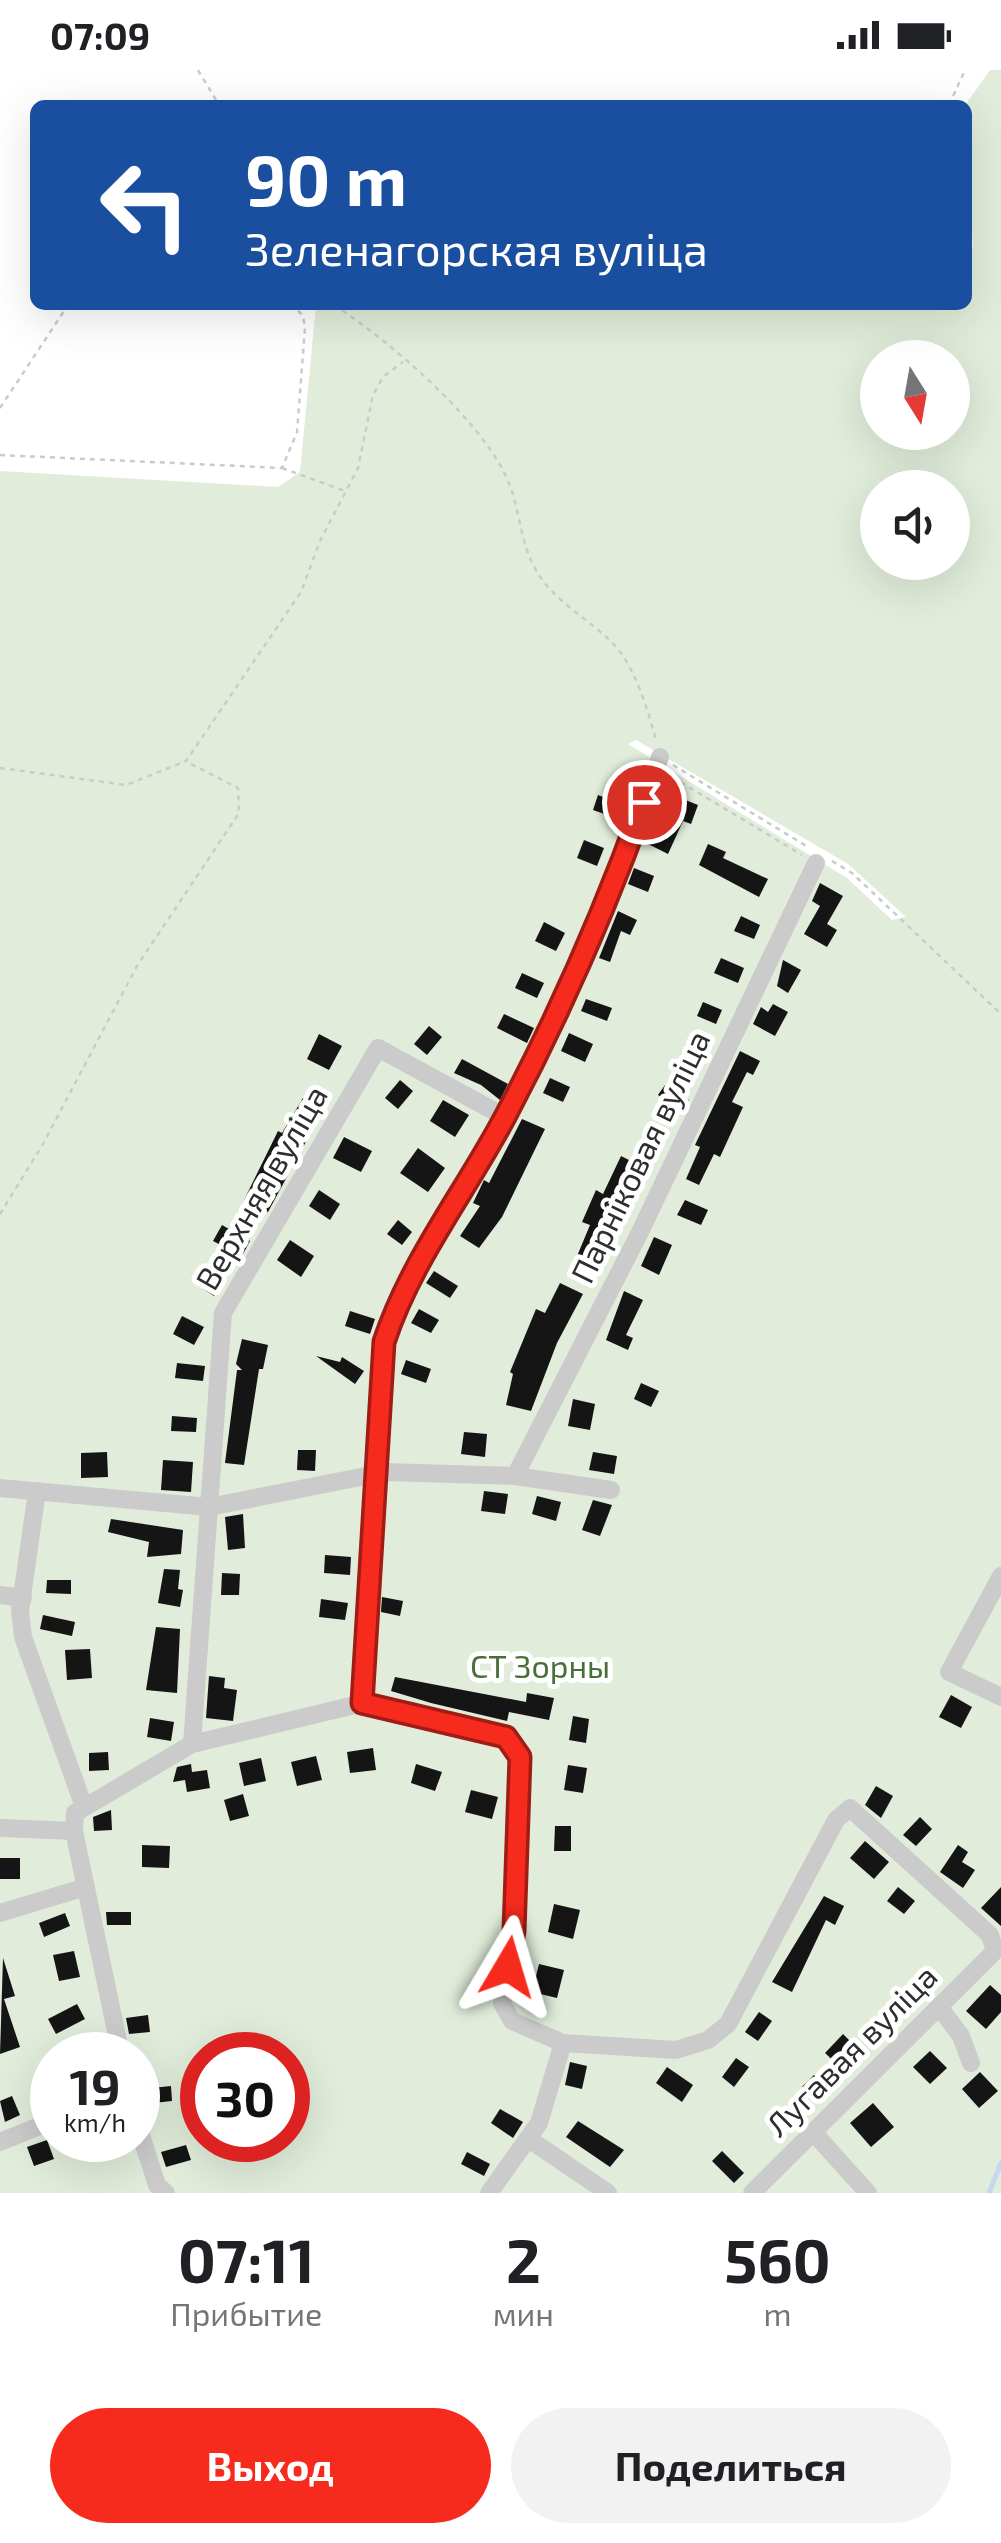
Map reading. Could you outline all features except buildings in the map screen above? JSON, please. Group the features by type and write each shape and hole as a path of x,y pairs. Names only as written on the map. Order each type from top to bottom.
{"street":[{"path":"362,1703 384,1342 397,1302 505,1117 594,940 658,762"},
{"name":"Парніковая вуліца","path":"515,1476 640,1232 821,858"},
{"name":"Верхняя вуліца","path":"209,1508 223,1313 378,1048 505,1117"},
{"path":"0,1488 209,1508 374,1473 515,1476 610,1490"},
{"path":"37,1491 22,1598 22,1637 84,1807"},
{"path":"192,1744 209,1508"},
{"path":"1001,1576 948,1672 1001,1697"},
{"path":"0,1595 22,1598"},
{"path":"116,2032 74,1831 75,1813 192,1744 362,1703 506,1737 520,1757 514,1931 502,2003 512,2022 563,2043 540,2123 489,2193"},
{"name":"Лугавая вуліца","path":"563,2043 676,2050 708,2040 728,2024 836,1820 850,1808 990,1935 995,1950 752,2193"},
{"path":"0,1828 74,1831"},
{"path":"0,1913 86,1886"},
{"path":"939,2007 961,2036 971,2063"},
{"path":"0,2142 30,2130"},
{"path":"814,2133 868,2193"},
{"path":"529,2139 608,2193"},
{"path":"151,2162 161,2189"}],"path":[{"path":"198,70 216,100"},
{"path":"950,100 965,70"},
{"path":"0,408 65,310"},
{"path":"282,468 296,432 305,328 298,310"},
{"path":"340,310 443,393 508,480 536,571 553,592 618,649 632,673 658,762 791,848 852,874 1001,1014"},
{"path":"0,768 126,784 186,762 287,616 358,468 372,395 383,377 404,361"},
{"path":"0,455 282,468 347,491"},
{"path":"0,1214 44,1144 137,966 239,813 238,788 229,779 186,762"},
{"path":"658,762 796,839 821,858"},
{"path":"791,848 796,839"}],"green space":[{"name":"СТ Зорны","path":"990,70 1001,70 1001,2193 0,2193 0,471 278,487 300,472 316,310 972,310 972,100 969,100","holes":["636,740 848,864 906,917 892,920 847,878 628,744"]}],"waterway":[{"path":"989,2193 1001,2163"}],"route":[{"path":"508,1967 514,1931 520,1757 515,1746 506,1737 362,1703 384,1342 397,1302 505,1117 594,940 644,802"}]}
